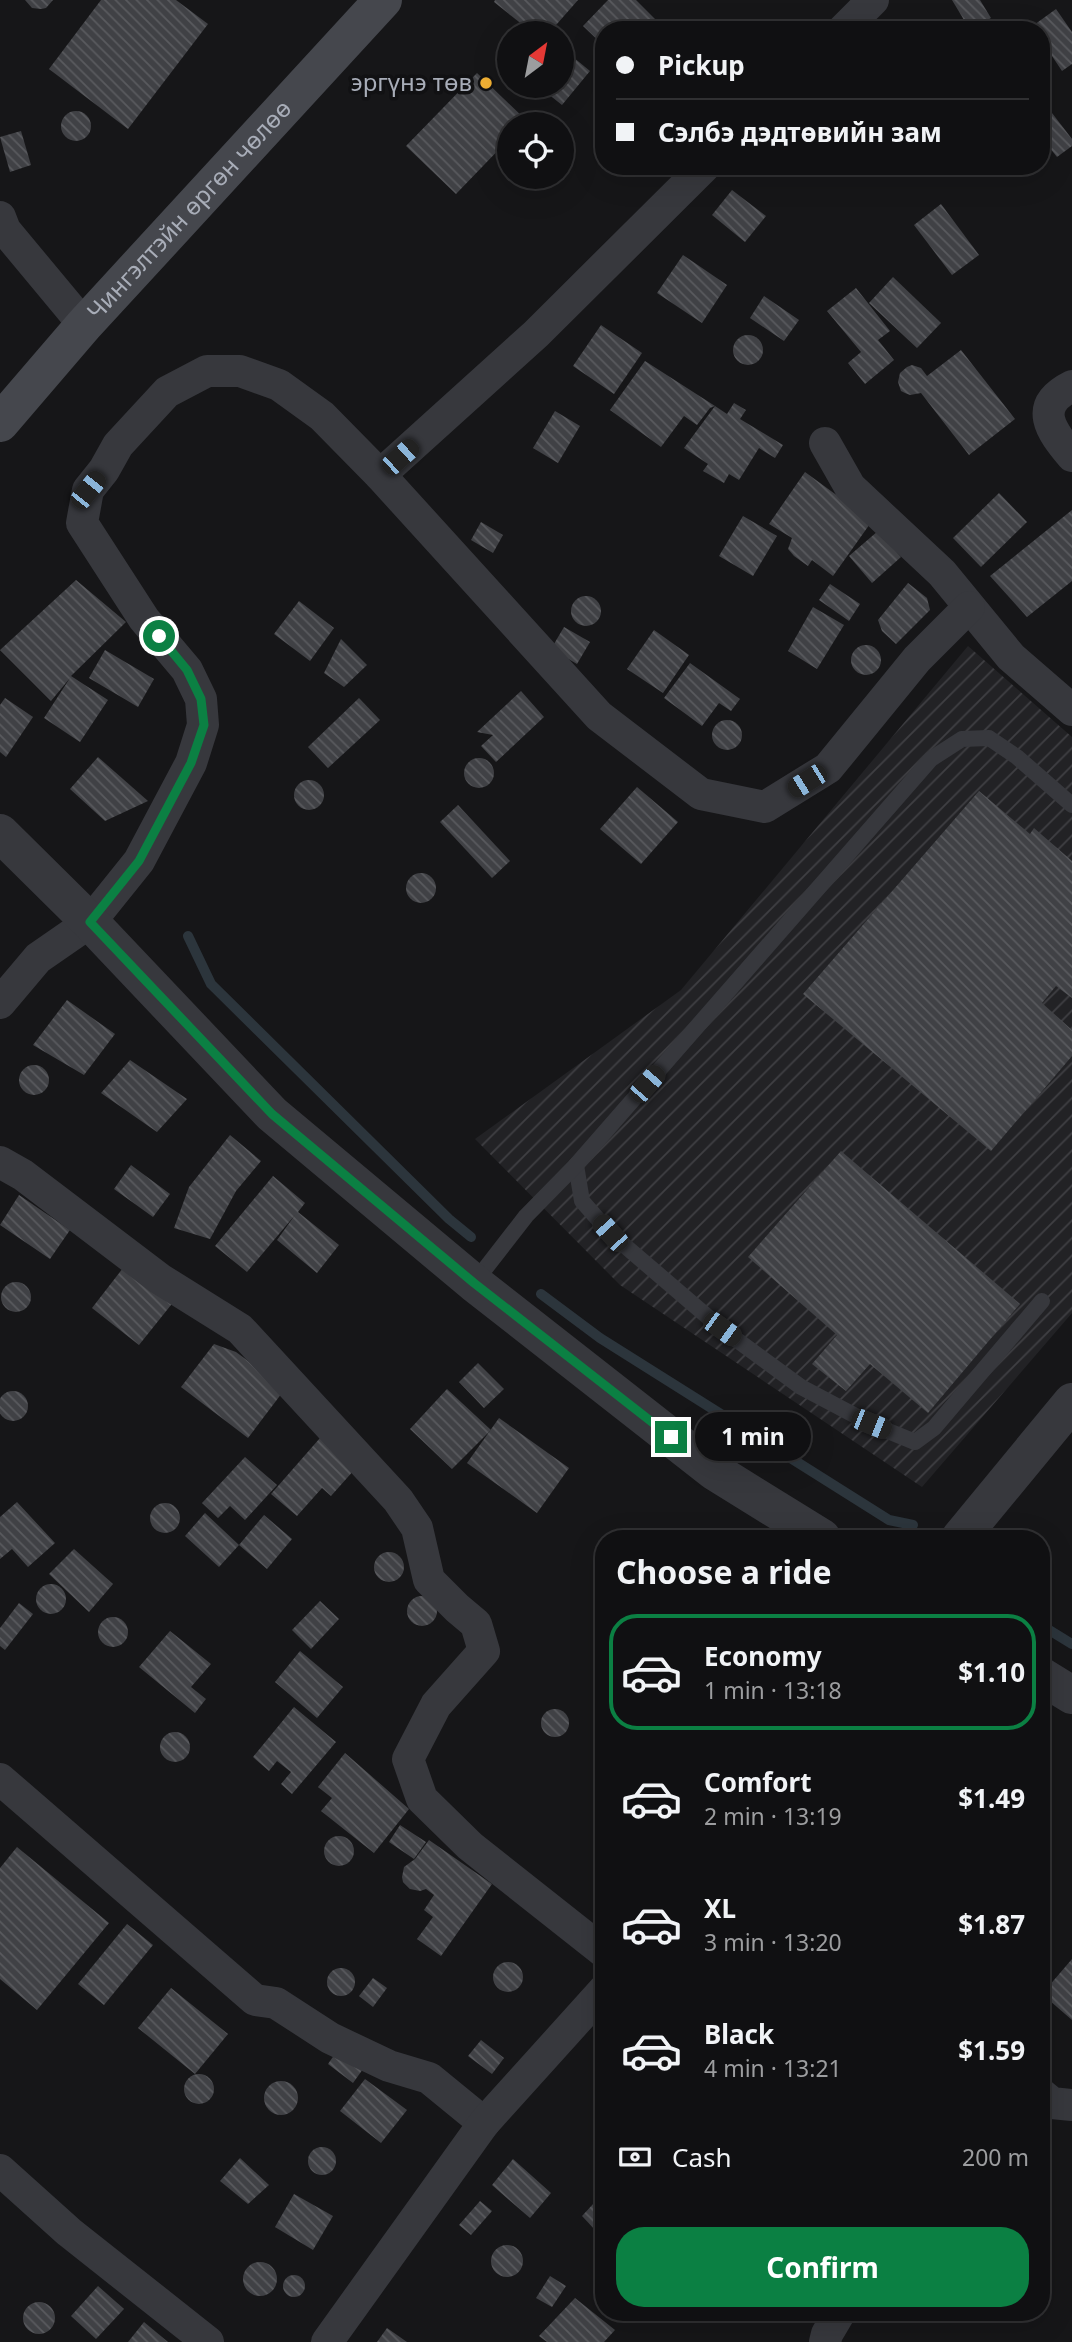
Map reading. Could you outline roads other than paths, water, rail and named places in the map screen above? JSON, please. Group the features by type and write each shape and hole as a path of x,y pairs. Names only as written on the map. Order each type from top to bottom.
{"main road":[{"name":"Чингэлтэйн өргөн чөлөө","path":"0,423 84,325 383,0"}],"street":[{"path":"853,21 873,0"},
{"path":"380,475 536,334 696,175"},
{"path":"0,217 5,230 84,325"},
{"path":"0,1003 38,958 90,922 139,861 191,763 204,725 201,699 187,670 144,619 82,523 88,490 104,470 118,445 167,392 207,371 240,371 279,385 322,416 380,475 599,716 701,794 765,807 828,768 917,659 969,607"},
{"path":"1072,386 1049,404 1048,422 1072,456"},
{"path":"825,443 850,486 942,573 1012,657 1072,710"},
{"path":"0,833 90,922 272,1114 474,1283 714,1471 809,1530"},
{"path":"0,1162 23,1175 160,1279 240,1329 398,1500 417,1528 429,1580 476,1624 484,1651 436,1705 408,1759 422,1799 470,1846 595,1945"},
{"path":"967,1530 1072,1402"},
{"path":"1050,1682 1072,1695"},
{"path":"0,1779 255,2000 276,2003 330,2038 389,2066 429,2078 484,2123"},
{"path":"327,2342 484,2123 595,2000"},
{"path":"1050,2101 1072,2105"},
{"path":"0,2170 69,2232 208,2342"},
{"path":"825,2342 834,2321"}],"lane":[{"path":"474,1283 526,1216 576,1166 931,759 961,739 989,738 1017,757 1072,805"},
{"path":"576,1166 582,1201 610,1233 722,1329 802,1387 871,1424 915,1443 934,1429 1042,1301"}],"waterway":[{"path":"188,936 211,984 449,1219 471,1237"},
{"path":"541,1294 600,1338 889,1520 913,1525"},
{"path":"1050,1631 1072,1644"}],"place":[{"name":"эргүнэ төв","path":"486,83"}]}
